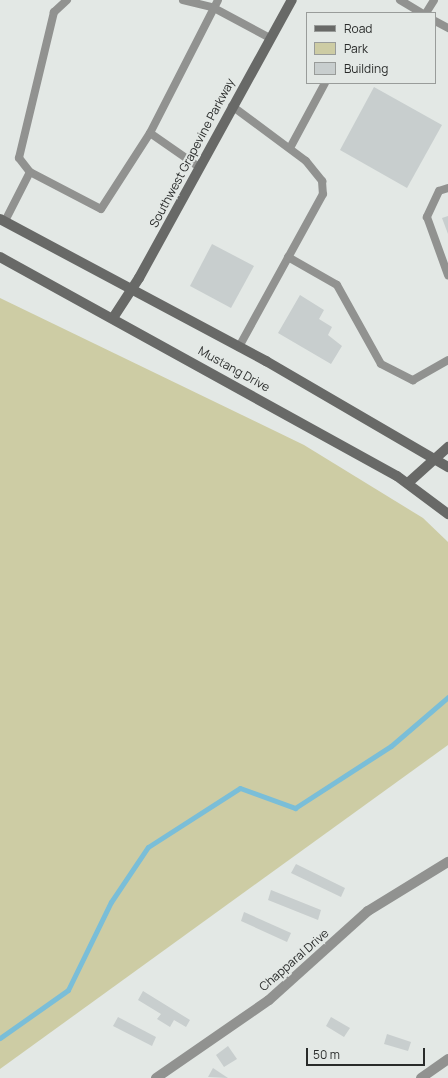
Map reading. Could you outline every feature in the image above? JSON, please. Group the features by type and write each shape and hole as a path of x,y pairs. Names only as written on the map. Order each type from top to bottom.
{"main road":[{"name":"Southwest Grapevine Parkway","path":"113,318 131,291 292,0"},
{"name":"Mustang Drive","path":"2,220 131,291 239,347 448,467"},
{"name":"Mustang Drive","path":"0,257 113,318 408,483 448,514"},
{"path":"408,483 448,447"}],"street":[{"name":"Chapparal Drive","path":"156,1078 269,1000 368,911 448,862"},
{"path":"421,1078 448,1059"}],"lane":[{"path":"67,0 54,12 19,158 30,172 101,209 150,133 218,0"},
{"path":"183,0 214,8 270,38"},
{"path":"400,0 420,12"},
{"path":"427,12 434,0"},
{"path":"436,22 448,28"},
{"path":"290,148 324,84"},
{"path":"232,106 306,161 322,181 323,194 239,347"},
{"path":"150,133 199,167"},
{"path":"2,220 30,172"},
{"path":"448,188 439,191 428,217 448,275"},
{"path":"288,257 337,285 381,364 413,380 448,360"}],"green space":[{"path":"0,298 304,445 423,518 448,542 448,745 0,1069"}],"building":[{"path":"374,87 442,125 407,188 340,150"},
{"path":"448,216 448,234 442,218"},
{"path":"212,244 254,266 231,308 190,286"},
{"path":"300,295 324,310 319,319 332,327 328,335 342,346 331,364 278,333"},
{"path":"296,864 345,888 341,897 291,873"},
{"path":"271,890 321,910 318,920 268,900"},
{"path":"244,912 291,933 287,942 241,921"},
{"path":"143,991 190,1020 186,1027 174,1020 170,1027 157,1019 161,1014 138,1000"},
{"path":"118,1017 156,1037 152,1046 113,1026"},
{"path":"331,1017 350,1028 344,1037 326,1026"},
{"path":"387,1034 411,1042 408,1051 384,1044"},
{"path":"228,1046 237,1059 224,1067 216,1055"},
{"path":"213,1068 228,1078 208,1077"}],"waterway":[{"path":"0,1038 68,990 111,902 148,847 240,788 295,808 391,746 448,697"}]}
